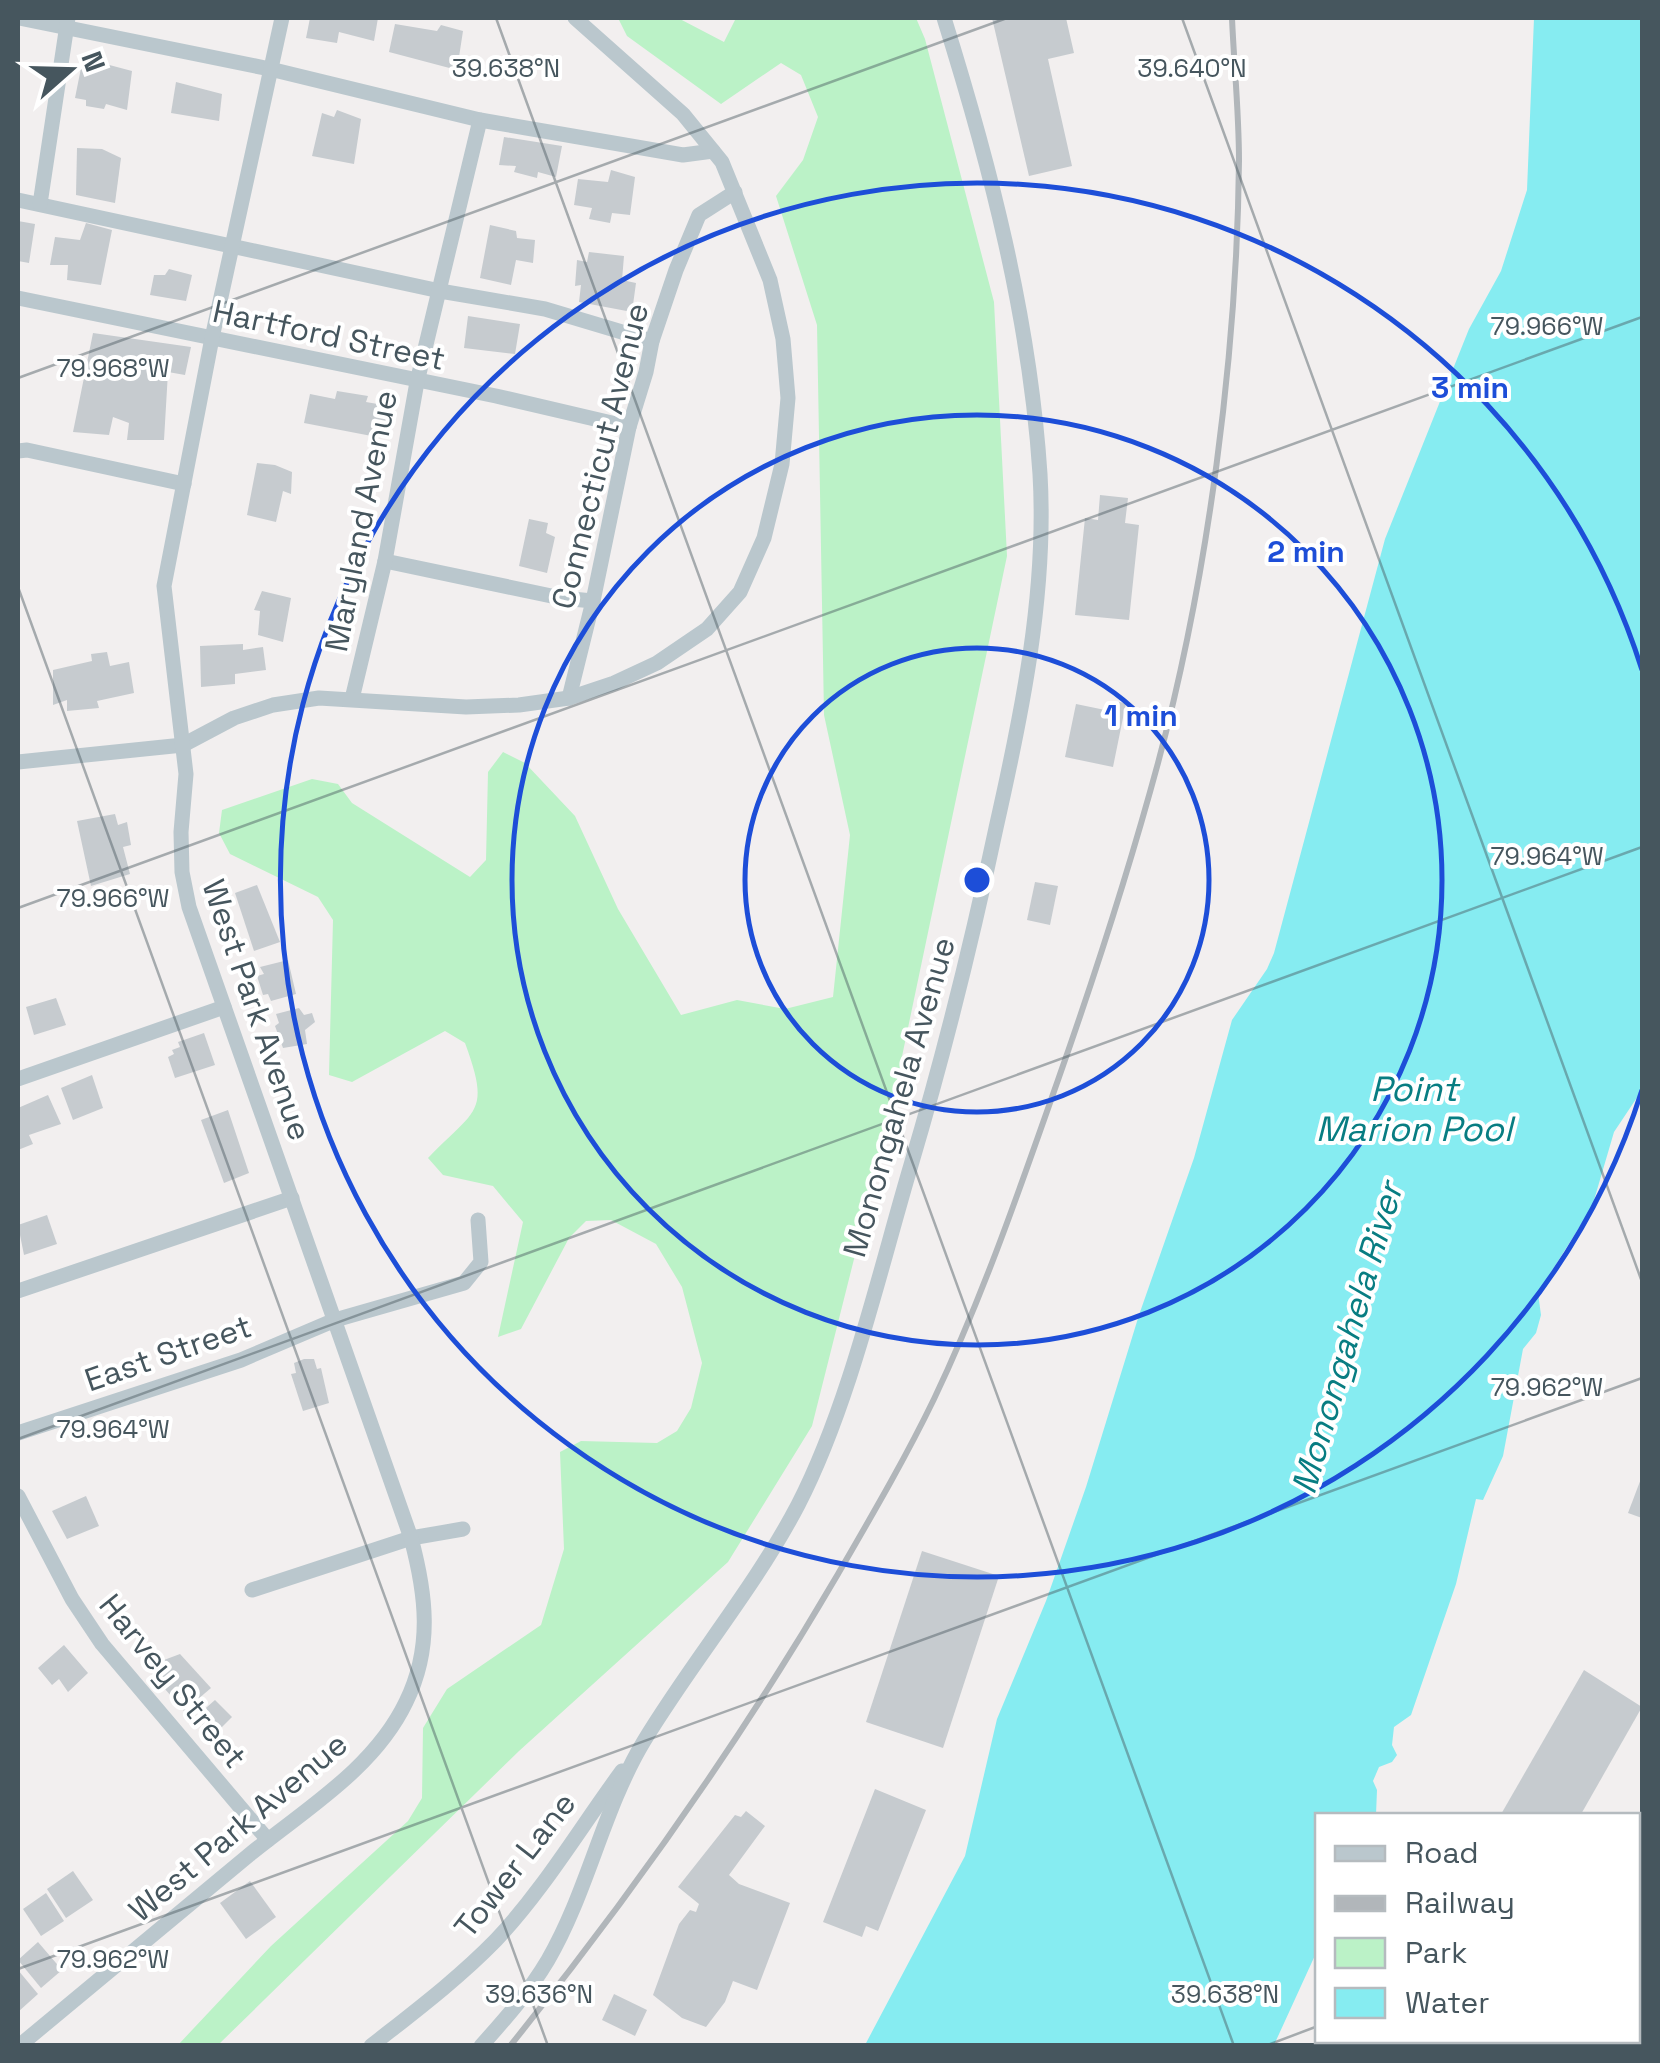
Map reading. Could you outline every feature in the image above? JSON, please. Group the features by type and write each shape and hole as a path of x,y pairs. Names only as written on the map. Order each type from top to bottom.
{"street":[{"path":"19,18 67,21 480,120 682,155 713,151"},
{"name":"West Park Avenue","path":"19,2046 322,1799 376,1747 406,1702 425,1638 424,1585 410,1538 189,907 182,872 186,774 164,586 212,338 282,18"},
{"path":"18,762 183,745 234,718 273,704 319,698 466,707 569,698 657,663 706,629 740,592 764,538 782,464 788,398 783,340 770,280 722,162 683,114 575,18"},
{"name":"Monongahela Avenue","path":"481,2046 518,2005 550,1957 642,1744 760,1573 800,1500 834,1418 922,1128 969,952 1027,672 1040,552 1040,477 1015,286 944,18"},
{"path":"40,204 67,21"},
{"name":"Maryland Avenue","path":"352,699 385,561 417,382 480,120"},
{"name":"Connecticut Avenue","path":"569,698 652,341 699,215 735,192"},
{"path":"18,200 440,291 546,309 652,341"},
{"name":"Hartford Street","path":"18,298 629,427"},
{"path":"18,451 184,484"},
{"path":"385,561 562,598 594,601"},
{"path":"18,1079 224,1007"},
{"path":"18,1291 292,1198"},
{"name":"East Street","path":"18,1433 241,1360 335,1320 464,1283 481,1262 478,1220"},
{"name":"Harvey Street","path":"18,1496 72,1599 102,1644 268,1840"},
{"path":"252,1590 410,1538 462,1529"},
{"name":"Tower Lane","path":"371,2046 467,1969 498,1938 540,1888 642,1744"}],"green space":[{"path":"618,18 678,18 724,42 736,18 916,18 925,39 994,302 1007,556 887,1128 812,1426 728,1562 519,1751 218,2045 178,2045 271,1946 408,1821 422,1798 423,1728 447,1689 541,1625 564,1549 560,1452 581,1441 657,1443 677,1431 691,1408 702,1363 682,1287 656,1244 611,1220 586,1221 569,1238 521,1329 498,1337 523,1222 493,1186 443,1175 428,1158 474,1108 477,1084 465,1043 445,1031 352,1082 329,1075 333,920 318,897 230,854 219,833 222,810 312,779 338,784 352,803 470,877 486,860 488,772 503,752 525,763 575,816 618,909 681,1015 737,1000 785,1009 833,997 850,835 824,715 817,325 776,196 803,160 818,117 801,75 781,63 721,104 627,36"}],"water":[{"name":"Point Marion Pool","path":"1534,18 1642,18 1642,1090 1614,1132 1592,1207 1538,1293 1541,1315 1536,1333 1523,1349 1503,1456 1483,1500 1476,1499 1456,1584 1411,1715 1394,1727 1392,1745 1397,1755 1392,1762 1379,1767 1373,1781 1377,1790 1376,1813 1315,1813 1315,1955 1274,2045 865,2045 965,1856 997,1719 1046,1601 1086,1487 1139,1315 1194,1158 1232,1020 1274,953 1385,539 1469,329 1501,271 1527,190"}],"building":[{"path":"310,18 378,18 374,41 339,32 337,43 306,38"},
{"path":"992,18 1066,18 1074,53 1048,59 1072,166 1029,176"},
{"path":"395,24 437,31 441,25 463,31 457,70 389,52"},
{"path":"83,58 132,71 127,110 106,104 104,109 86,106 86,100 75,98"},
{"path":"176,82 222,94 219,121 171,113"},
{"path":"337,110 361,119 354,164 312,156 322,113 334,117"},
{"path":"504,137 562,146 556,177 538,172 537,178 514,172 516,166 499,165"},
{"path":"77,148 102,149 121,158 115,203 76,195"},
{"path":"611,170 635,177 630,215 612,213 610,223 589,219 592,208 574,205 578,179 608,182"},
{"path":"18,221 35,224 29,263 18,261"},
{"path":"86,223 112,230 101,285 67,280 68,265 50,265 55,237 80,240"},
{"path":"490,225 516,231 517,238 535,240 533,263 516,260 511,285 480,278"},
{"path":"589,252 624,256 622,280 636,283 632,312 579,302 581,285 575,286 577,260 587,262"},
{"path":"169,269 192,275 186,301 150,295 154,275 165,275"},
{"path":"468,316 520,324 515,354 464,348"},
{"path":"93,333 191,347 185,375 168,372 164,440 127,440 129,423 113,417 109,435 73,432"},
{"path":"337,391 368,396 366,402 389,406 382,438 304,423 310,394 335,399"},
{"path":"257,463 292,472 291,494 283,491 276,522 247,515"},
{"path":"1100,495 1128,498 1125,523 1139,525 1129,620 1075,615 1085,518 1098,520"},
{"path":"529,519 548,523 546,533 555,537 547,573 519,566"},
{"path":"262,591 291,598 283,642 258,635 260,611 254,610"},
{"path":"243,644 243,650 263,647 266,670 235,674 235,684 201,687 200,646"},
{"path":"107,652 110,666 129,662 134,693 97,701 99,708 67,711 67,700 53,705 53,670 92,661 91,654"},
{"path":"1112,701 1126,703 1113,767 1065,757 1076,704 1110,711"},
{"path":"115,814 118,825 127,822 131,845 123,847 130,874 91,886 77,821"},
{"path":"1035,882 1058,886 1050,925 1027,920"},
{"path":"257,885 280,942 254,951 235,893"},
{"path":"288,960 296,994 271,1001 268,994 263,995 257,976 264,974 260,967"},
{"path":"56,998 66,1025 34,1035 26,1007"},
{"path":"299,1008 304,1015 312,1013 315,1022 305,1030 307,1044 283,1048 275,1026 279,1023 276,1014"},
{"path":"204,1033 215,1065 175,1078 168,1057 174,1054 172,1050 180,1047 178,1042"},
{"path":"92,1075 103,1108 73,1120 61,1088"},
{"path":"48,1095 61,1124 29,1135 33,1144 18,1150 18,1108"},
{"path":"228,1110 249,1173 224,1183 201,1120"},
{"path":"47,1215 57,1244 24,1255 18,1225"},
{"path":"314,1359 317,1369 321,1368 329,1403 303,1411 291,1374 296,1373 294,1363"},
{"path":"1642,1476 1642,1518 1628,1513"},
{"path":"86,1496 99,1526 67,1539 52,1511"},
{"path":"922,1551 999,1576 943,1748 866,1722"},
{"path":"64,1645 88,1673 68,1692 59,1679 52,1685 38,1668"},
{"path":"180,1654 211,1688 184,1711 152,1674 164,1660"},
{"path":"1584,1670 1642,1707 1582,1813 1502,1813"},
{"path":"215,1700 232,1717 216,1733 210,1727 207,1731 199,1721 199,1714"},
{"path":"875,1789 926,1810 878,1931 866,1926 862,1937 823,1922"},
{"path":"746,1811 765,1826 729,1875 739,1884 790,1903 757,1990 733,1981 725,2002 706,2027 682,2018 653,1995 679,1924 690,1910 696,1912 699,1904 678,1887 735,1815 741,1817"},
{"path":"73,1871 93,1900 66,1918 47,1889"},
{"path":"250,1881 276,1917 246,1939 220,1903"},
{"path":"46,1893 64,1921 41,1936 23,1909"},
{"path":"38,1942 62,1970 41,1988 18,1960"},
{"path":"18,1970 38,1994 18,2012"},
{"path":"614,1994 647,2010 635,2036 602,2020"},
{"path":"1524,2043 1586,2043 1584,2046 1522,2046"}],"railway":[{"path":"510,2046 683,1816 763,1697 838,1574 934,1399 985,1281 1029,1161 1098,962 1147,803 1176,691 1205,541 1226,387 1237,235 1239,143 1232,18"}],"water label":[{"name":"Monongahela River","path":"1347,1338"}]}
